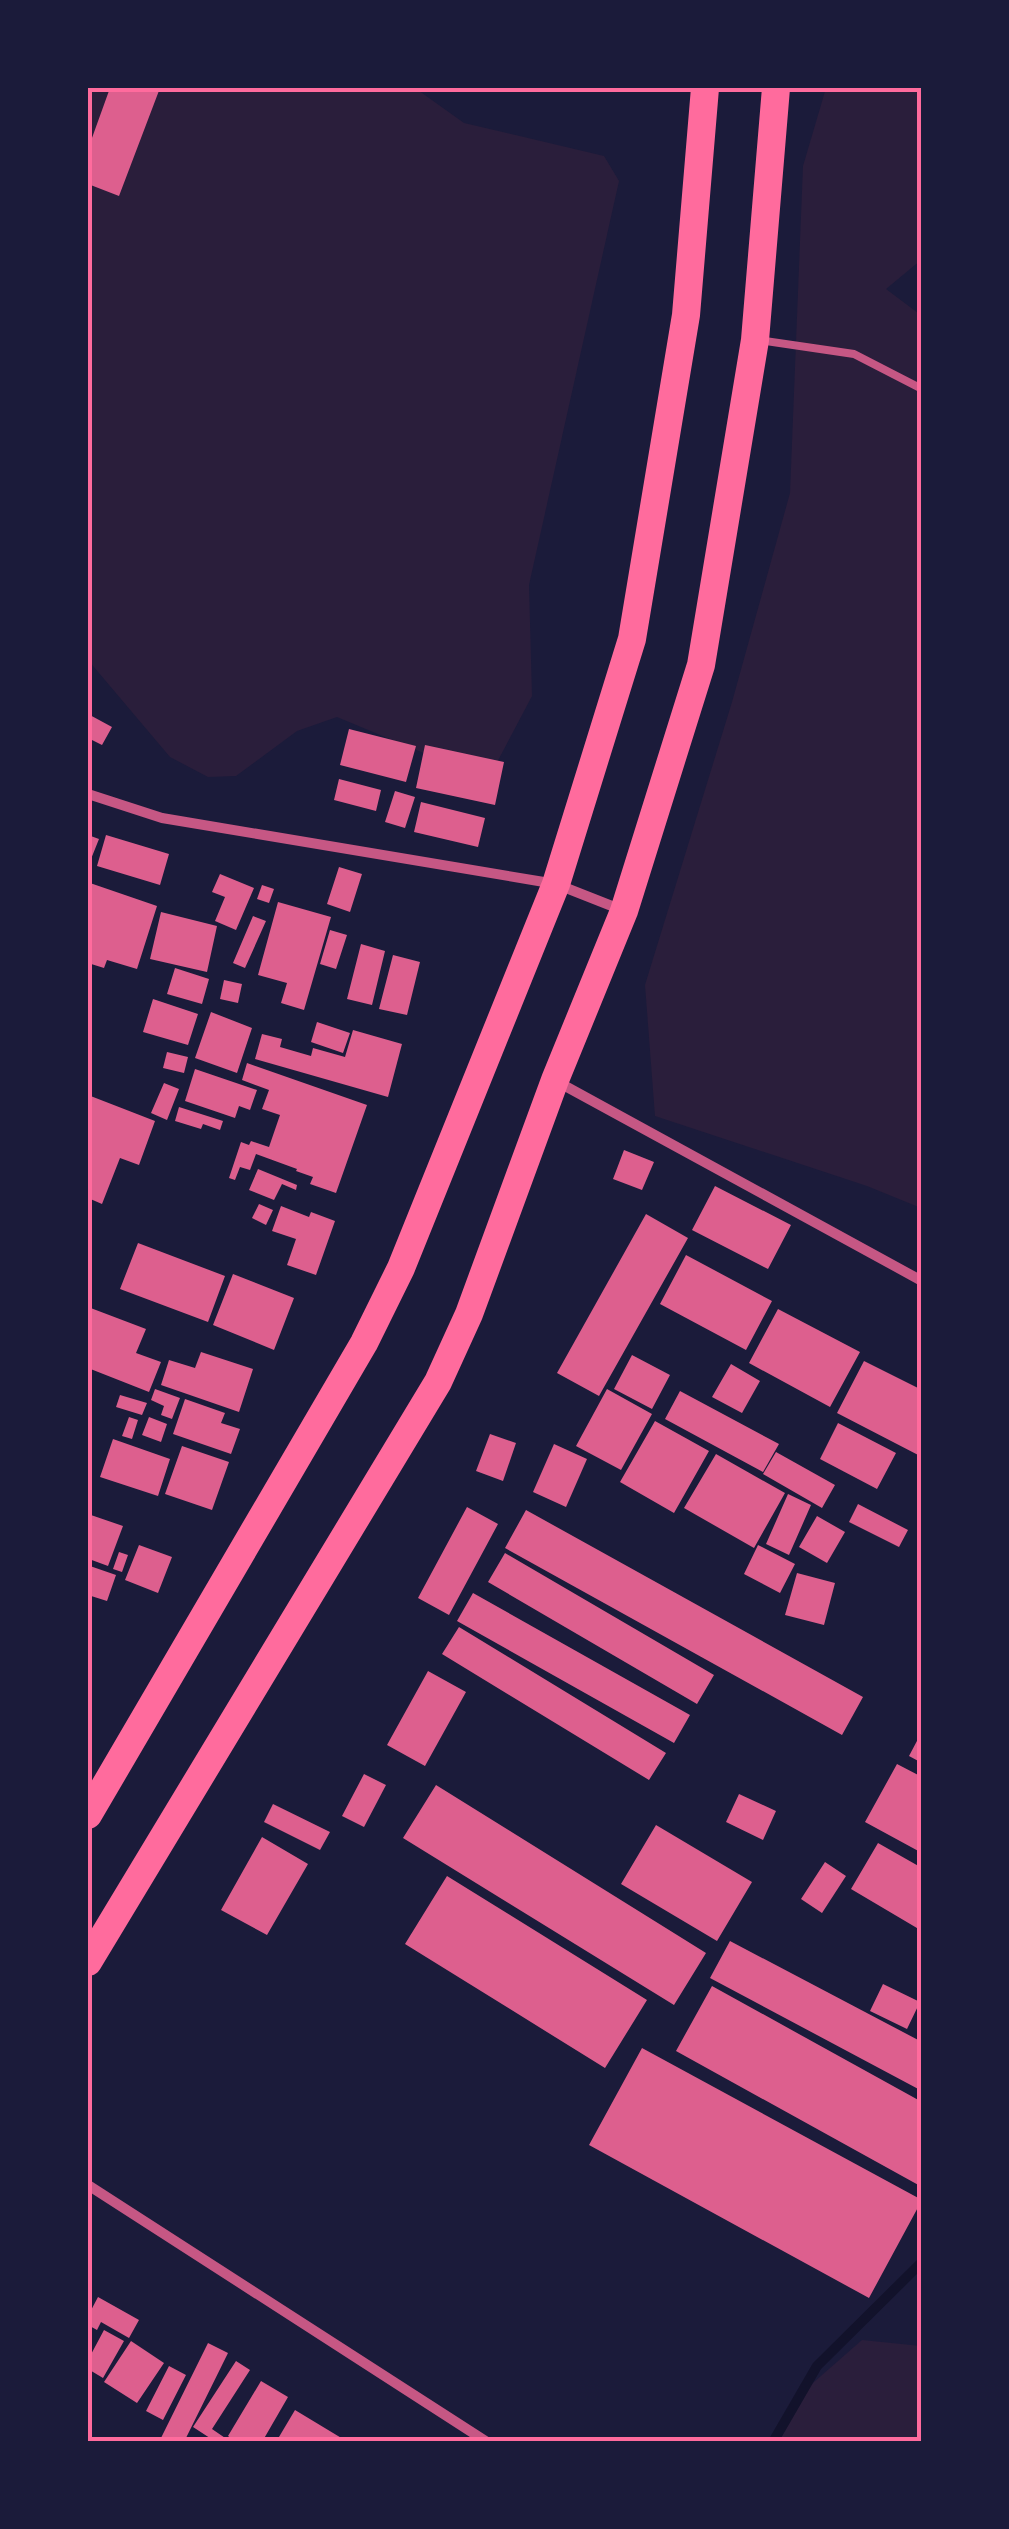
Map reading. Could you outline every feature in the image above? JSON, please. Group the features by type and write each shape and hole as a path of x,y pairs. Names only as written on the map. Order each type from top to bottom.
{"highway":[{"path":"88,1815 364,1343 401,1268 556,884 632,638 686,316 705,88"},
{"path":"88,1962 438,1382 469,1314 555,1080 624,911 701,665 755,340 776,88"}],"street":[{"path":"88,794 162,818 556,884 624,911"},
{"path":"555,1080 922,1281"},
{"path":"88,2185 488,2442"}],"lane":[{"path":"755,340 854,354 922,389"}],"shaded area":[{"path":"88,88 415,88 464,123 604,156 619,181 529,585 532,696 494,768 450,764 337,717 297,731 236,776 208,777 170,757 88,660"},
{"path":"826,88 921,88 921,260 886,289 922,316 921,1208 867,1186 655,1116 645,985 732,702 790,493 803,166"},
{"path":"862,2340 921,2346 921,2441 772,2441 789,2404"}],"building":[{"path":"110,88 160,88 119,196 88,184 88,149"},
{"path":"88,714 112,727 102,745 88,738"},
{"path":"349,729 416,746 406,782 340,765"},
{"path":"425,745 504,762 495,805 416,788"},
{"path":"339,779 381,790 376,811 334,800"},
{"path":"395,791 415,797 405,828 385,822"},
{"path":"421,802 485,818 478,847 414,832"},
{"path":"88,835 99,839 91,859 88,858"},
{"path":"106,835 169,854 160,885 97,866"},
{"path":"339,867 362,874 350,912 327,904"},
{"path":"220,874 254,888 236,930 215,921 225,897 212,892"},
{"path":"90,883 157,906 137,969 107,960 104,968 88,963"},
{"path":"262,885 274,889 269,903 257,899"},
{"path":"278,902 331,917 304,1010 281,1003 287,983 258,975"},
{"path":"161,912 217,926 207,972 150,959"},
{"path":"253,916 266,921 245,968 233,963"},
{"path":"330,930 347,935 336,969 320,964"},
{"path":"361,944 385,951 372,1005 347,999"},
{"path":"393,955 420,962 407,1015 379,1009"},
{"path":"175,968 209,979 202,1004 167,994"},
{"path":"224,980 242,984 238,1003 220,999"},
{"path":"153,999 198,1014 188,1045 143,1032"},
{"path":"211,1012 252,1028 237,1073 195,1058"},
{"path":"317,1022 350,1033 343,1053 311,1042"},
{"path":"353,1030 402,1044 388,1097 255,1059 262,1034 282,1039 280,1047 311,1056 313,1048 345,1057"},
{"path":"167,1052 188,1057 184,1073 163,1068"},
{"path":"247,1063 367,1105 336,1193 310,1184 313,1177 297,1169 256,1154 250,1170 240,1167 235,1180 229,1178 241,1142 269,1147 280,1115 262,1109 269,1090 242,1080"},
{"path":"195,1069 257,1090 250,1110 239,1106 235,1118 185,1101"},
{"path":"164,1083 179,1089 167,1120 151,1113"},
{"path":"88,1095 155,1121 139,1165 120,1158 102,1204 88,1198"},
{"path":"179,1107 223,1121 220,1130 175,1121"},
{"path":"624,1150 654,1162 642,1190 613,1179"},
{"path":"258,1169 297,1185 296,1190 282,1184 274,1200 249,1190"},
{"path":"715,1186 791,1225 768,1269 692,1230"},
{"path":"259,1204 273,1210 266,1225 252,1218"},
{"path":"281,1206 309,1217 311,1212 335,1221 316,1275 287,1265 296,1239 272,1231"},
{"path":"646,1214 688,1238 599,1396 557,1373"},
{"path":"138,1243 225,1276 208,1322 120,1289"},
{"path":"686,1255 772,1301 746,1350 660,1304"},
{"path":"233,1274 294,1298 274,1350 213,1325"},
{"path":"88,1307 146,1329 136,1353 161,1362 149,1392 88,1368"},
{"path":"778,1309 860,1352 830,1407 749,1363"},
{"path":"201,1352 253,1369 239,1412 161,1385 169,1360 195,1368"},
{"path":"632,1355 670,1375 652,1409 614,1389"},
{"path":"864,1361 922,1390 922,1457 837,1413"},
{"path":"731,1364 760,1381 742,1413 712,1397"},
{"path":"155,1389 180,1398 172,1419 161,1415 164,1406 151,1400"},
{"path":"607,1389 652,1414 621,1470 576,1446"},
{"path":"680,1391 779,1444 763,1472 665,1419"},
{"path":"120,1395 147,1403 142,1415 116,1407"},
{"path":"185,1399 225,1413 221,1423 240,1429 231,1454 173,1434"},
{"path":"129,1417 138,1420 132,1439 122,1436"},
{"path":"149,1417 167,1424 161,1442 142,1435"},
{"path":"655,1421 709,1451 674,1513 620,1482"},
{"path":"838,1423 896,1453 877,1489 820,1459"},
{"path":"490,1434 516,1443 503,1481 476,1471"},
{"path":"113,1439 170,1459 158,1496 100,1477"},
{"path":"554,1444 587,1459 566,1507 533,1492"},
{"path":"182,1446 229,1462 212,1510 165,1494"},
{"path":"776,1452 835,1485 822,1508 763,1474"},
{"path":"716,1454 785,1493 754,1548 684,1508"},
{"path":"788,1494 811,1505 789,1555 766,1544"},
{"path":"858,1504 908,1530 899,1547 849,1522"},
{"path":"467,1507 498,1524 449,1615 418,1598"},
{"path":"526,1510 863,1697 842,1735 505,1548"},
{"path":"88,1514 123,1526 108,1566 89,1559"},
{"path":"817,1516 845,1532 827,1563 799,1547"},
{"path":"139,1545 172,1557 158,1593 125,1580"},
{"path":"758,1545 795,1564 780,1593 744,1574"},
{"path":"119,1552 128,1555 122,1572 113,1569"},
{"path":"505,1553 714,1675 697,1704 488,1582"},
{"path":"90,1566 116,1575 107,1601 88,1595"},
{"path":"797,1573 835,1583 824,1625 785,1615"},
{"path":"473,1593 690,1715 674,1743 457,1621"},
{"path":"459,1627 666,1753 649,1780 442,1654"},
{"path":"428,1671 466,1692 425,1766 387,1745"},
{"path":"918,1739 922,1741 922,1763 909,1756"},
{"path":"897,1764 922,1777 922,1853 865,1822"},
{"path":"364,1774 386,1785 364,1827 342,1816"},
{"path":"436,1785 706,1953 674,2005 403,1838"},
{"path":"739,1794 776,1811 763,1840 726,1822"},
{"path":"273,1804 330,1832 320,1850 264,1822"},
{"path":"656,1825 752,1882 717,1941 621,1884"},
{"path":"262,1837 308,1864 267,1935 221,1910"},
{"path":"878,1843 922,1868 922,1931 851,1889"},
{"path":"825,1862 846,1876 822,1913 801,1899"},
{"path":"447,1876 647,2000 605,2068 405,1944"},
{"path":"730,1941 922,2042 922,2091 710,1978"},
{"path":"883,1984 920,2002 907,2029 870,2011"},
{"path":"712,1986 922,2102 922,2187 676,2051"},
{"path":"642,2048 922,2200 869,2298 589,2145"},
{"path":"98,2297 139,2320 129,2338 101,2322 97,2330 88,2325 88,2316"},
{"path":"104,2330 124,2341 103,2378 88,2369 88,2360"},
{"path":"131,2341 164,2363 137,2403 104,2382"},
{"path":"208,2343 228,2353 184,2442 164,2442 160,2440"},
{"path":"236,2361 250,2370 212,2429 231,2442 216,2442 193,2427"},
{"path":"169,2366 186,2375 163,2420 146,2411"},
{"path":"261,2381 288,2397 262,2442 236,2442 228,2436"},
{"path":"295,2410 343,2439 342,2442 276,2442"}],"waterway":[{"path":"773,2442 817,2366 922,2262"}]}
